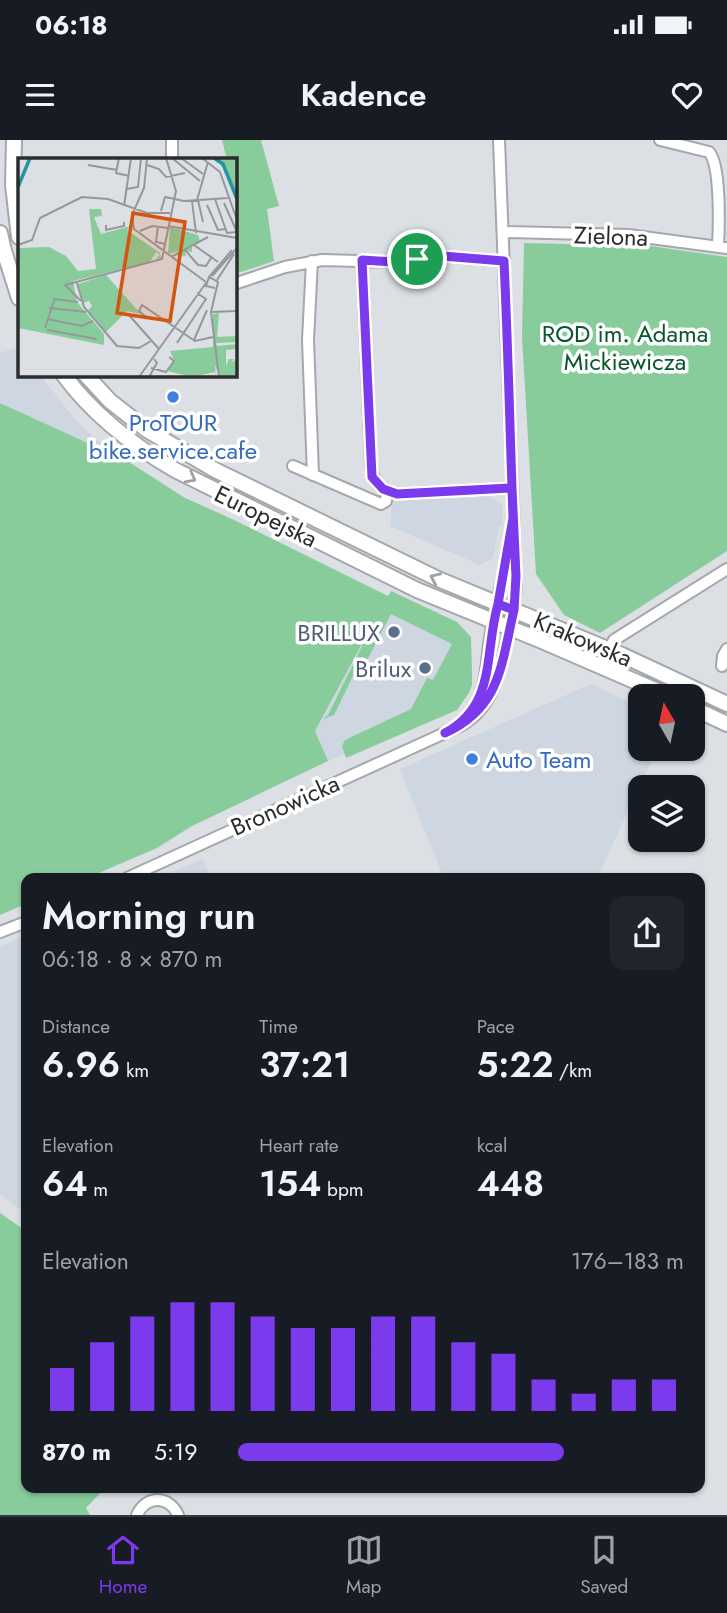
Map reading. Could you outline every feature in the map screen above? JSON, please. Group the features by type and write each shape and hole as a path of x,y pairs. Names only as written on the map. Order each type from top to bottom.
{"main road":[{"path":"14,140 13,185 18,228"},
{"path":"0,233 2,252 18,295"},
{"name":"Europejska","path":"65,376 88,404 118,432 168,466 381,573 493,622"},
{"name":"Europejska","path":"87,376 110,401 134,421 195,459 388,556 498,604"},
{"name":"Krakowska","path":"498,604 609,650 727,704"},
{"name":"Krakowska","path":"493,622 641,684"},
{"path":"705,714 727,724"}],"street":[{"path":"172,140 172,158"},
{"name":"Krakowska","path":"499,140 516,576 510,628"},
{"name":"Zielona","path":"503,232 628,235 722,248 712,155 660,140"},
{"path":"236,283 285,267 334,259 407,261 430,255 504,261"},
{"path":"362,260 371,473 375,483 397,494 512,488"},
{"path":"312,261 308,340 313,475"},
{"path":"293,466 381,504 386,501 387,491"},
{"name":"Krakowska","path":"493,622 513,518"},
{"path":"609,650 614,640 727,569"},
{"name":"Bronowicka","path":"445,733 468,716 480,698 493,622"},
{"name":"Bronowicka","path":"138,873 468,721 489,698 510,628"},
{"path":"722,666 727,649"},
{"path":"0,932 21,924"},
{"path":"137,1515 146,1503 158,1500 171,1504 178,1515"}],"shaded area":[{"path":"18,347 18,376 41,376 78,423 118,458 0,403 0,353"},
{"path":"492,497 502,504 502,526 499,526 493,558 480,565 390,526 392,501"},
{"path":"388,596 468,636 459,705 328,761 315,731"},
{"path":"591,684 628,701 628,761 651,761 645,775 628,775 628,811 601,873 440,873 400,769"},
{"path":"203,859 209,873 170,873"},
{"path":"21,937 21,1210 0,1194 0,947"}],"green space":[{"path":"222,140 261,140 279,206 267,209 274,261 236,274 236,158 216,158 226,156"},
{"name":"ROD im. Adama Mickiewicza","path":"524,243 650,246 727,257 727,551 600,633 564,615 536,574 522,337"},
{"path":"0,403 129,462 185,498 388,596 391,591 457,622 471,637 472,685 457,710 346,758 342,746 345,740 411,709 427,678 433,680 452,644 391,614 365,664 360,662 334,715 323,719 328,715 377,616 315,731 328,761 192,826 157,848 99,873 21,873 21,906 0,915"},
{"path":"0,1213 21,1228 21,1493 100,1493 86,1508 90,1515 0,1515"}],"place":[{"name":"ProTOUR bike.service.cafe","path":"173,397"},
{"name":"BRILLUX","path":"394,632"},
{"name":"Brilux","path":"425,668"},
{"name":"Auto Team","path":"472,759"}],"route":[{"path":"417,259 394,262 362,260 372,477 383,489 397,494 512,488 516,576 514,610 498,604 480,698 468,716 445,733 460,726 468,721 489,698 497,678 514,610 498,604 513,518 512,504 512,488 510,430 505,315 504,261 430,255 417,259"}]}
